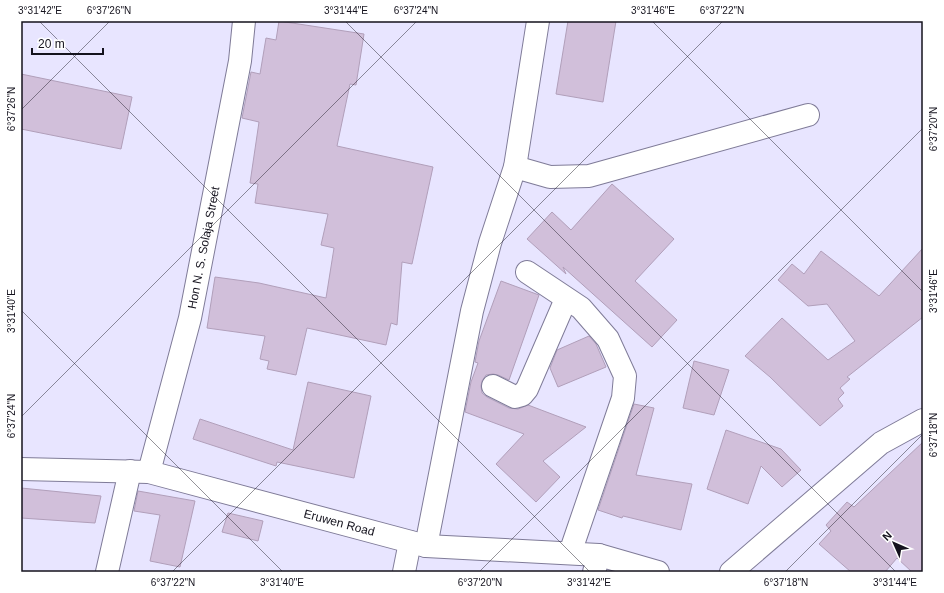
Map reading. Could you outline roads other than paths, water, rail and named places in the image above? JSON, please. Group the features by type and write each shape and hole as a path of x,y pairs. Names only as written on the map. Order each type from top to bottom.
{"street":[{"name":"Hon N. S. Solaja Street","path":"107,572 190,318 240,61 244,21"},
{"path":"404,572 418,544 472,310 490,243 515,167 538,21"},
{"path":"515,167 550,177 589,176 808,115"},
{"path":"527,272 581,308 608,340 626,376 623,398 570,553"},
{"path":"492,386 515,397 522,395 527,389 566,299"},
{"path":"731,572 881,443 923,420"},
{"name":"Eruwen Road","path":"21,469 140,472 418,544 570,553 597,564 658,572"}]}
